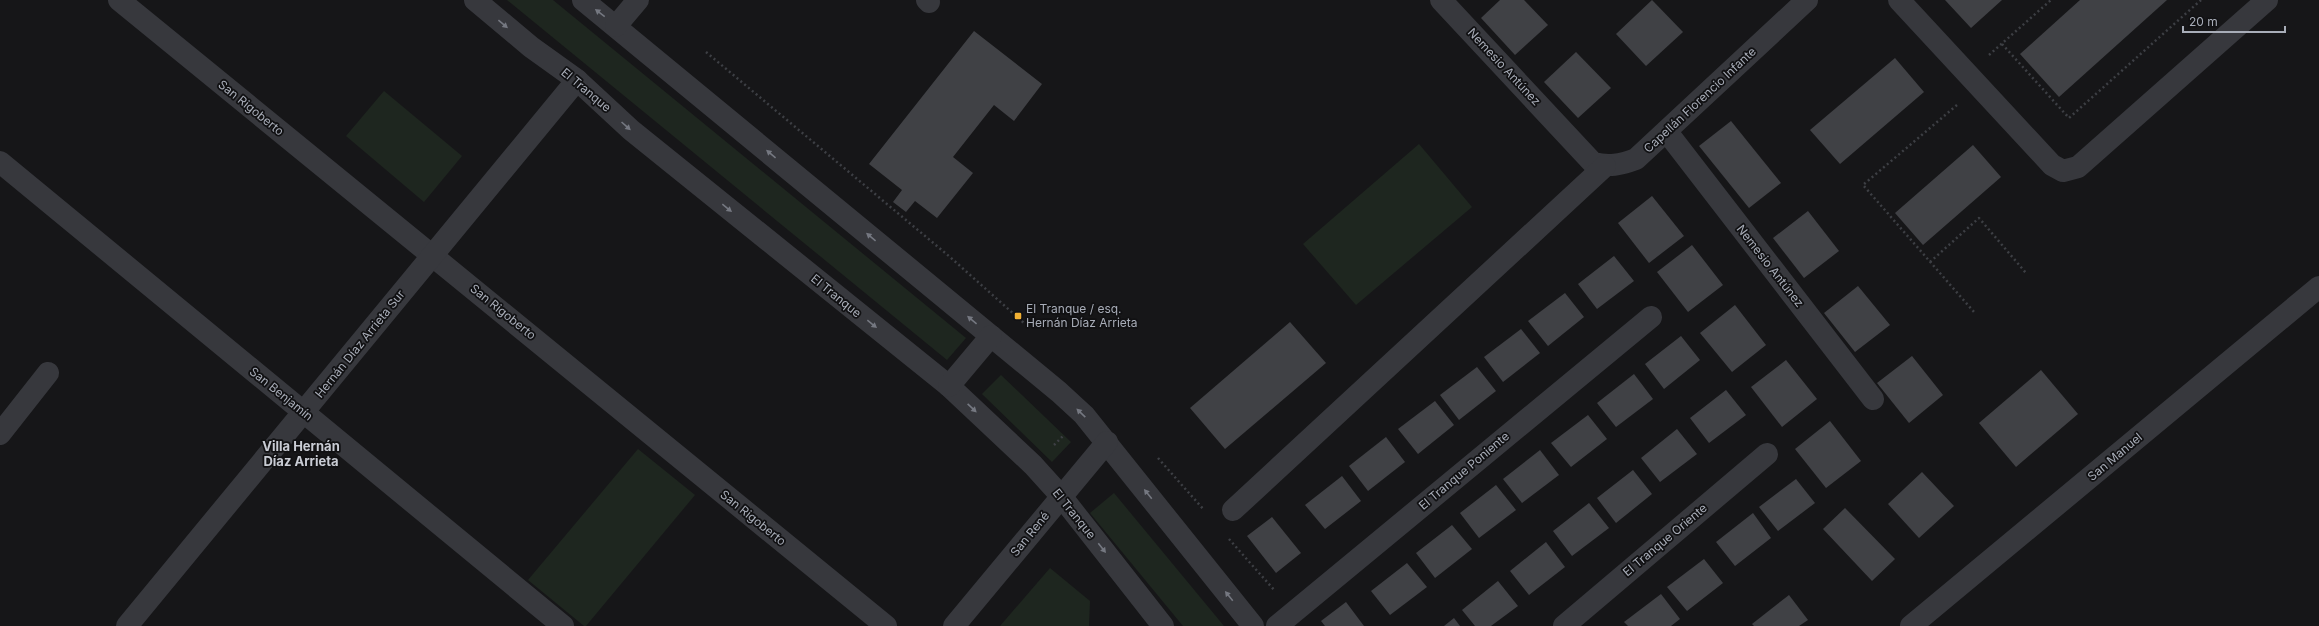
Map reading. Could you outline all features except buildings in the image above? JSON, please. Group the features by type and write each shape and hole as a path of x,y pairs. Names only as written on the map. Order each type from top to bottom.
{"street":[{"name":"San Rigoberto","path":"119,0 886,626"},
{"name":"El Tranque","path":"475,0 531,47 577,80 631,130 949,386 1034,465 1163,626"},
{"path":"583,0 991,336 1084,415 1253,626"},
{"path":"616,26 638,0"},
{"name":"Nemesio Antúnez","path":"1441,0 1593,163 1604,166"},
{"name":"Capellán Florencio Infante","path":"1604,166 1618,165 1636,159 1667,132 1807,0"},
{"path":"1899,0 2052,165 2063,170 2078,167 2267,0"},
{"name":"Hernán Díaz Arrieta Sur","path":"127,626 577,80"},
{"name":"Nemesio Antúnez","path":"1667,132 1873,399"},
{"name":"San Benjamín","path":"0,162 563,626"},
{"path":"1233,510 1604,166"},
{"name":"San Manuel","path":"1911,626 2319,287"},
{"name":"El Tranque Poniente","path":"1277,626 1652,317"},
{"path":"949,386 991,336"},
{"path":"0,434 48,373"},
{"name":"San René","path":"954,626 1106,442"},
{"name":"El Tranque Oriente","path":"1564,626 1767,454"}],"path":[{"path":"1974,312 1863,185 1979,87 1984,59 2052,0"},
{"path":"2002,44 2069,118 2201,0"},
{"path":"1930,262 1979,218 2026,273"},
{"path":"1034,465 1084,415"}],"shaded area":[{"path":"507,0 553,0 966,338 947,360"},
{"path":"384,91 462,156 424,202 346,136"},
{"path":"1419,144 1472,207 1356,305 1303,244"},
{"path":"1001,375 1071,442 1052,462 982,394"},
{"path":"638,449 695,495 586,626 584,626 528,580"},
{"path":"1114,493 1224,626 1183,626 1090,513"},
{"path":"1050,568 1090,601 1089,626 1000,626"}],"place":[{"name":"El Tranque / esq. Hernán Díaz Arrieta","path":"1018,316"}],"district":[{"name":"Villa Hernán Díaz Arrieta","path":"301,454"}]}
